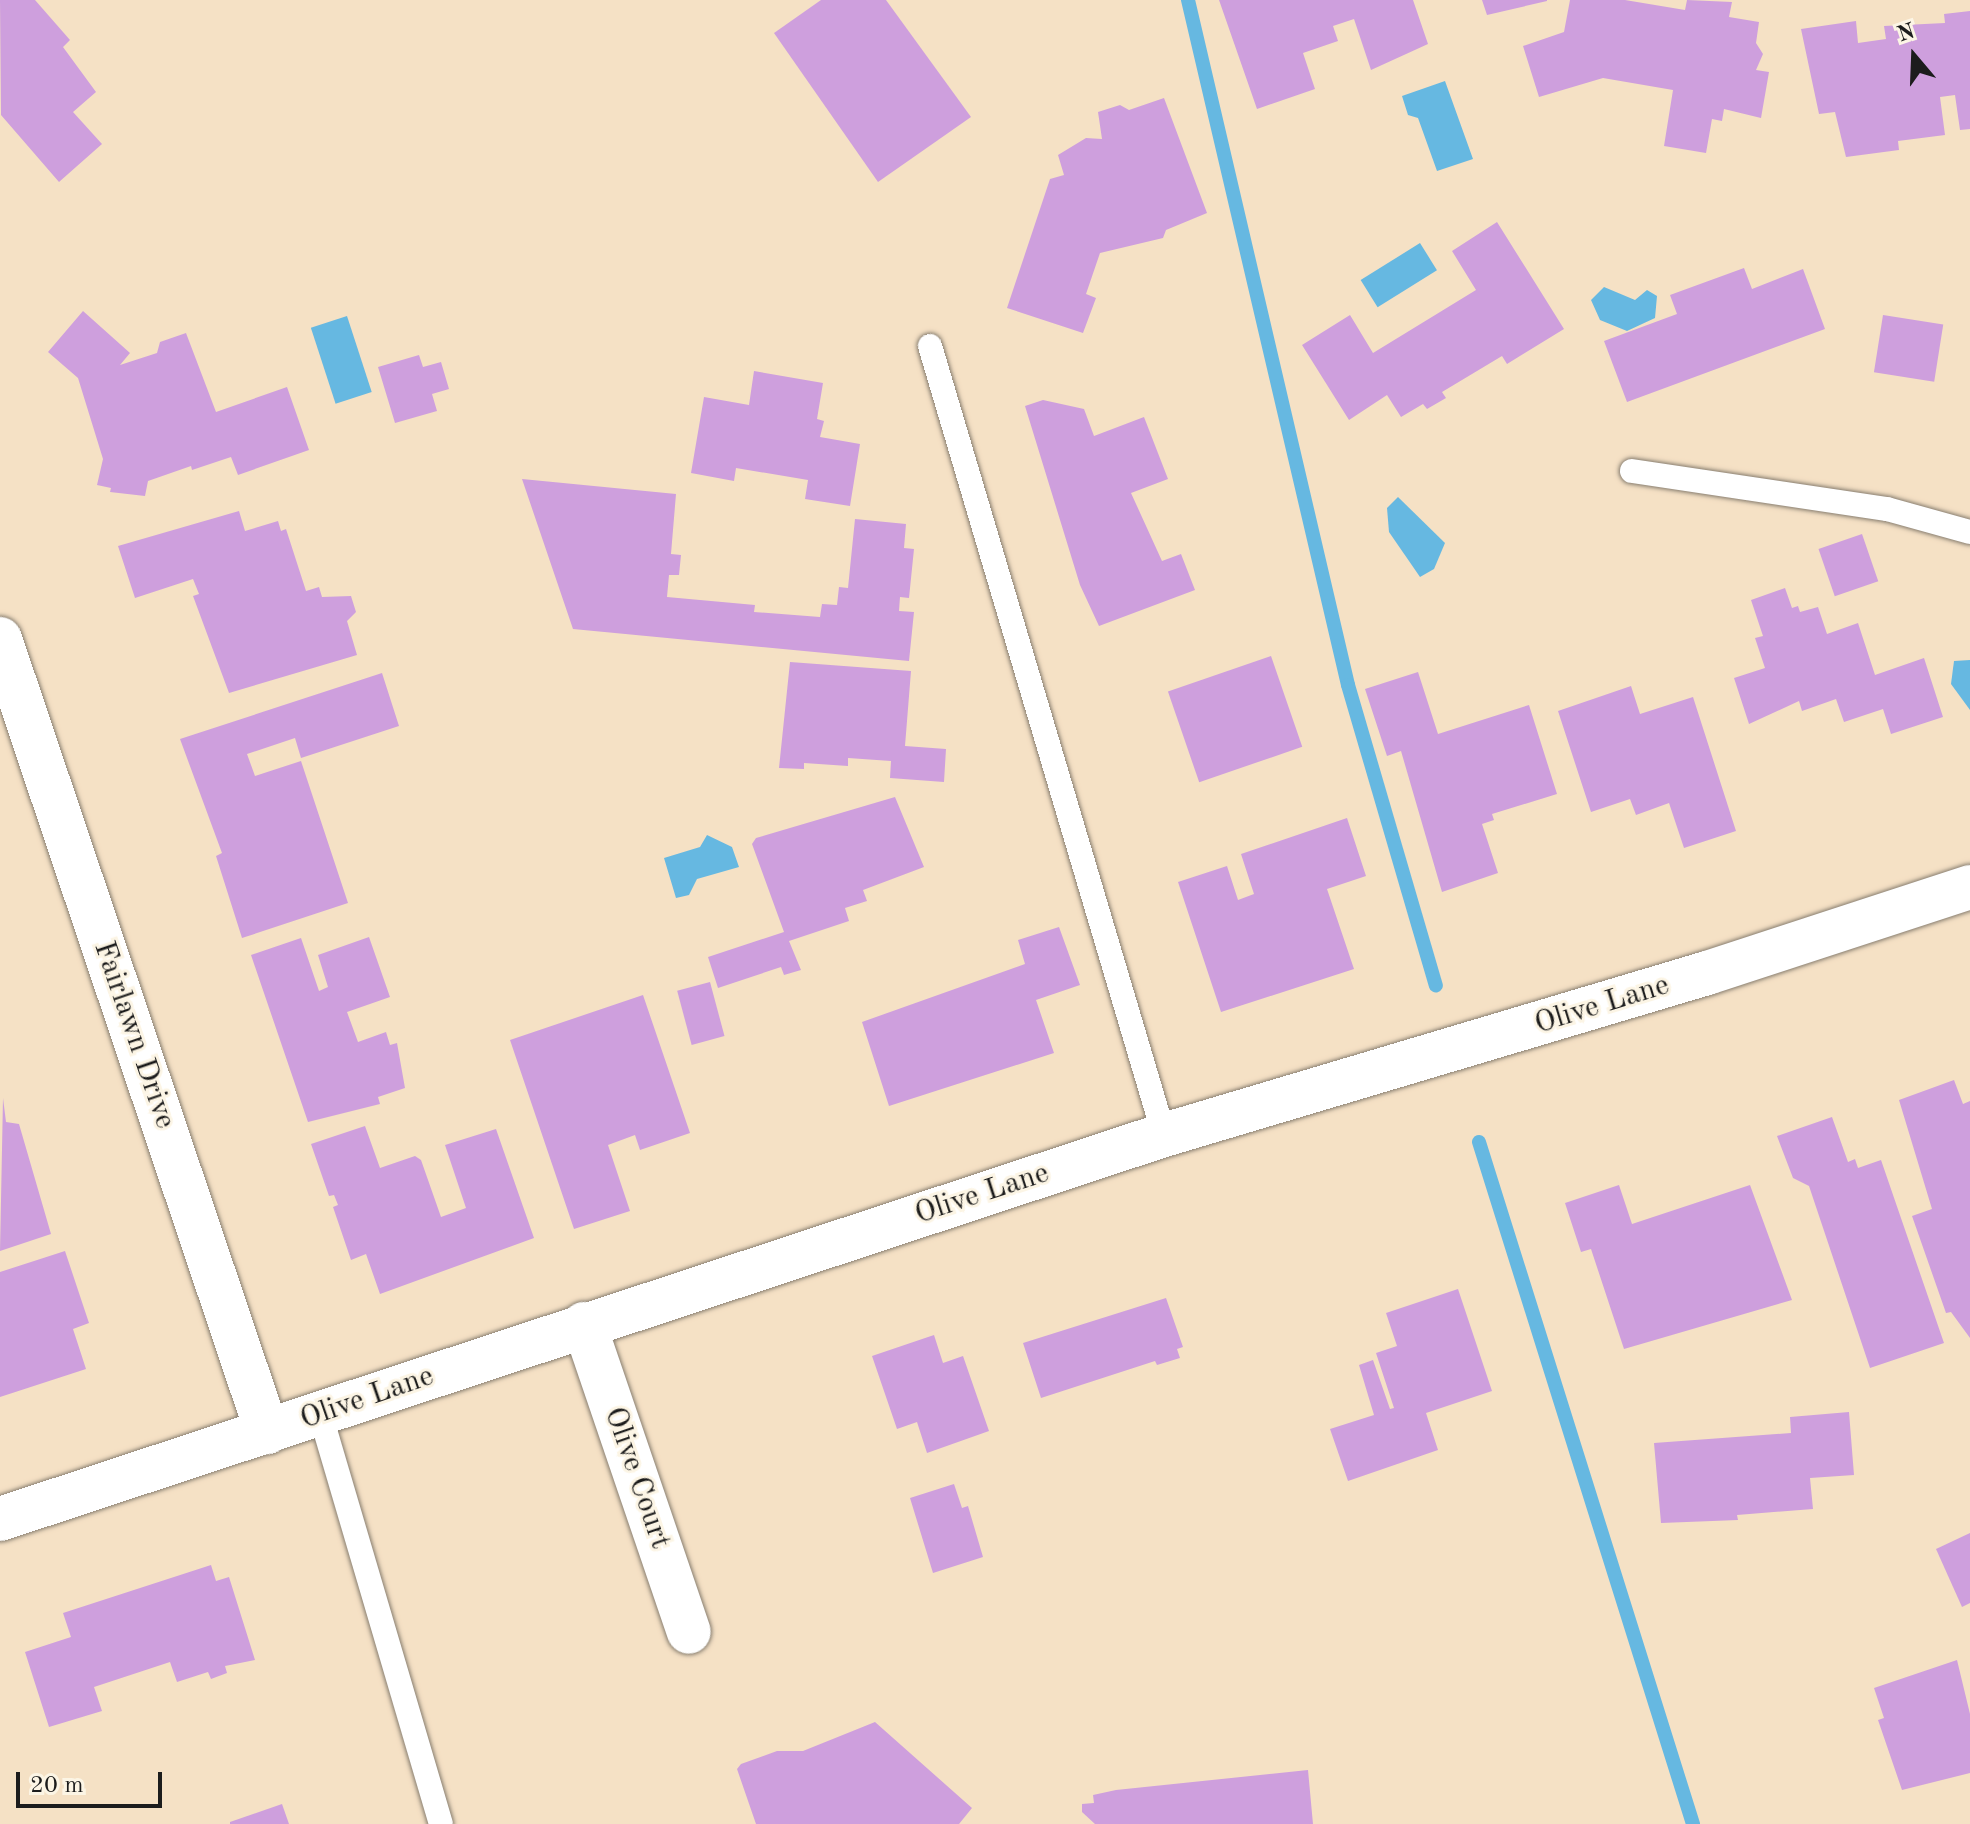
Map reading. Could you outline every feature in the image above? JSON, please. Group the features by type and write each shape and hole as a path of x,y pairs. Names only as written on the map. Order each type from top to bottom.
{"street":[{"name":"Fairlawn Drive","path":"0,639 267,1432"},
{"name":"Olive Lane","path":"0,1519 1164,1135 1707,973 1970,887"},
{"name":"Olive Court","path":"584,1324 689,1632"}],"lane":[{"path":"930,346 1164,1135"},
{"path":"1632,471 1887,509 1970,532"},
{"path":"320,1413 441,1824"}],"water":[{"path":"1445,81 1473,159 1437,171 1418,118 1408,115 1402,96"},
{"path":"1420,243 1437,270 1378,307 1361,280"},
{"path":"1604,287 1635,300 1647,290 1657,296 1655,318 1627,331 1600,320 1591,300"},
{"path":"347,316 372,392 336,404 311,328"},
{"path":"1398,497 1445,543 1434,569 1420,577 1389,532 1387,508"},
{"path":"1970,660 1970,710 1951,684 1954,661"},
{"path":"707,835 732,847 739,867 697,879 689,895 676,898 664,858 700,847"}],"building":[{"path":"0,0 35,0 70,40 63,47 96,92 73,112 102,144 59,182 1,115"},
{"path":"821,0 886,0 971,117 878,182 774,33"},
{"path":"1219,0 1413,0 1428,44 1371,70 1354,19 1333,26 1338,41 1303,53 1315,89 1257,109"},
{"path":"1482,0 1547,0 1547,1 1487,15"},
{"path":"1570,0 1625,0 1685,10 1687,0 1732,2 1729,17 1759,22 1756,43 1763,54 1756,70 1769,72 1761,118 1724,109 1722,121 1712,119 1706,153 1664,146 1673,90 1603,78 1539,97 1523,46 1564,32"},
{"path":"1970,11 1970,129 1960,130 1955,95 1940,97 1945,135 1898,141 1899,150 1846,157 1835,112 1819,114 1801,29 1856,21 1858,43 1886,39 1884,26 1945,23 1944,14"},
{"path":"1164,98 1207,213 1166,230 1163,238 1100,253 1086,294 1096,298 1083,333 1007,308 1050,179 1064,175 1058,155 1086,138 1102,139 1098,112 1120,105 1129,110"},
{"path":"1497,222 1564,329 1507,364 1502,356 1442,392 1446,398 1427,409 1423,404 1401,417 1387,395 1349,420 1302,345 1350,315 1373,353 1476,290 1452,251"},
{"path":"1744,268 1752,289 1803,269 1825,329 1627,402 1604,341 1677,314 1670,295"},
{"path":"83,311 130,353 120,365 157,353 160,342 186,333 216,412 287,387 309,450 238,475 231,457 192,470 191,466 148,481 145,496 110,492 111,488 97,485 103,459 78,378 48,352"},
{"path":"1883,315 1943,325 1934,382 1874,372"},
{"path":"419,355 423,367 441,362 449,389 432,394 437,411 395,423 378,367"},
{"path":"754,371 823,383 817,419 824,421 820,437 860,444 850,506 805,499 808,480 736,468 734,481 691,473 704,397 749,405"},
{"path":"1043,400 1084,409 1094,436 1144,417 1168,479 1131,493 1162,561 1181,554 1195,590 1099,626 1080,585 1025,406"},
{"path":"522,479 676,494 671,554 681,555 679,575 669,575 667,597 755,605 754,612 820,617 822,604 837,605 839,587 848,588 855,519 906,524 904,548 914,549 909,598 900,597 899,611 914,612 909,661 573,629"},
{"path":"239,511 245,531 278,521 281,531 286,529 306,591 319,587 322,597 351,596 356,612 347,621 357,655 229,693 193,596 199,594 193,579 135,598 118,546"},
{"path":"1862,534 1878,581 1835,596 1819,549"},
{"path":"1785,588 1792,608 1798,606 1800,612 1818,607 1827,634 1858,623 1875,675 1924,658 1943,717 1891,734 1883,709 1844,722 1836,699 1802,711 1799,701 1749,724 1734,678 1765,668 1755,638 1763,636 1751,600"},
{"path":"1271,656 1302,747 1199,782 1168,691"},
{"path":"790,662 911,671 905,746 946,749 944,782 890,778 891,761 848,758 848,766 804,763 804,769 779,768"},
{"path":"1418,672 1438,734 1529,705 1557,794 1492,814 1494,820 1482,824 1498,873 1442,892 1401,751 1387,756 1365,689"},
{"path":"382,673 399,726 301,758 295,738 247,754 255,776 301,761 348,903 242,938 216,856 222,853 180,739"},
{"path":"1631,686 1640,714 1693,697 1736,831 1684,848 1669,803 1636,815 1630,799 1591,812 1558,711"},
{"path":"895,797 924,867 863,890 867,901 845,908 849,921 789,941 801,970 784,975 781,967 718,988 708,957 784,932 752,844 756,838"},
{"path":"1347,818 1366,876 1327,889 1354,969 1221,1012 1178,882 1227,866 1238,900 1254,894 1241,854"},
{"path":"1059,927 1080,985 1036,1000 1054,1053 889,1106 862,1022 1025,964 1018,940"},
{"path":"369,937 390,997 347,1012 358,1042 386,1032 390,1045 397,1043 405,1088 378,1097 380,1104 308,1122 251,955 301,938 319,991 328,987 318,955"},
{"path":"710,982 724,1036 692,1045 677,991"},
{"path":"643,995 690,1133 640,1150 635,1135 608,1145 630,1211 574,1229 510,1040"},
{"path":"1954,1080 1963,1104 1970,1101 1970,1338 1951,1312 1946,1313 1912,1216 1932,1209 1899,1100"},
{"path":"3,1098 6,1122 19,1124 51,1234 0,1251"},
{"path":"1832,1117 1848,1162 1855,1159 1858,1168 1881,1160 1944,1343 1870,1368 1809,1186 1793,1178 1777,1136"},
{"path":"365,1126 380,1168 415,1156 421,1160 441,1217 466,1208 445,1145 496,1129 534,1238 380,1294 366,1254 351,1260 333,1207 338,1205 334,1195 329,1196 311,1144"},
{"path":"1619,1185 1632,1224 1750,1185 1792,1300 1624,1349 1591,1249 1581,1252 1565,1203"},
{"path":"65,1251 89,1323 73,1329 86,1369 0,1397 0,1272"},
{"path":"1458,1289 1492,1391 1426,1413 1438,1450 1348,1481 1330,1429 1374,1415 1359,1365 1373,1360 1390,1409 1394,1408 1376,1353 1397,1346 1386,1313"},
{"path":"1166,1298 1183,1347 1177,1349 1180,1358 1157,1365 1155,1361 1041,1398 1023,1343"},
{"path":"934,1335 943,1363 963,1356 989,1431 927,1453 917,1422 897,1429 872,1356"},
{"path":"1849,1412 1854,1475 1810,1478 1813,1509 1737,1515 1738,1520 1661,1523 1654,1443 1791,1433 1790,1417"},
{"path":"954,1484 962,1508 968,1506 983,1557 933,1573 910,1498"},
{"path":"1970,1533 1970,1603 1962,1607 1936,1549"},
{"path":"211,1565 216,1581 229,1577 255,1660 225,1666 227,1673 211,1679 208,1672 177,1682 170,1662 94,1687 102,1711 49,1727 25,1652 71,1637 63,1613"},
{"path":"1957,1660 1970,1714 1970,1773 1902,1790 1878,1720 1884,1718 1874,1688"},
{"path":"875,1722 972,1808 959,1824 756,1824 737,1769 741,1764 777,1751 803,1751"},
{"path":"1308,1770 1313,1824 1095,1824 1082,1812 1082,1804 1094,1803 1093,1795 1116,1790"},
{"path":"282,1804 289,1824 230,1824 230,1822"}],"waterway":[{"path":"1188,0 1348,685 1436,985"},
{"path":"1479,1142 1693,1824"}]}
